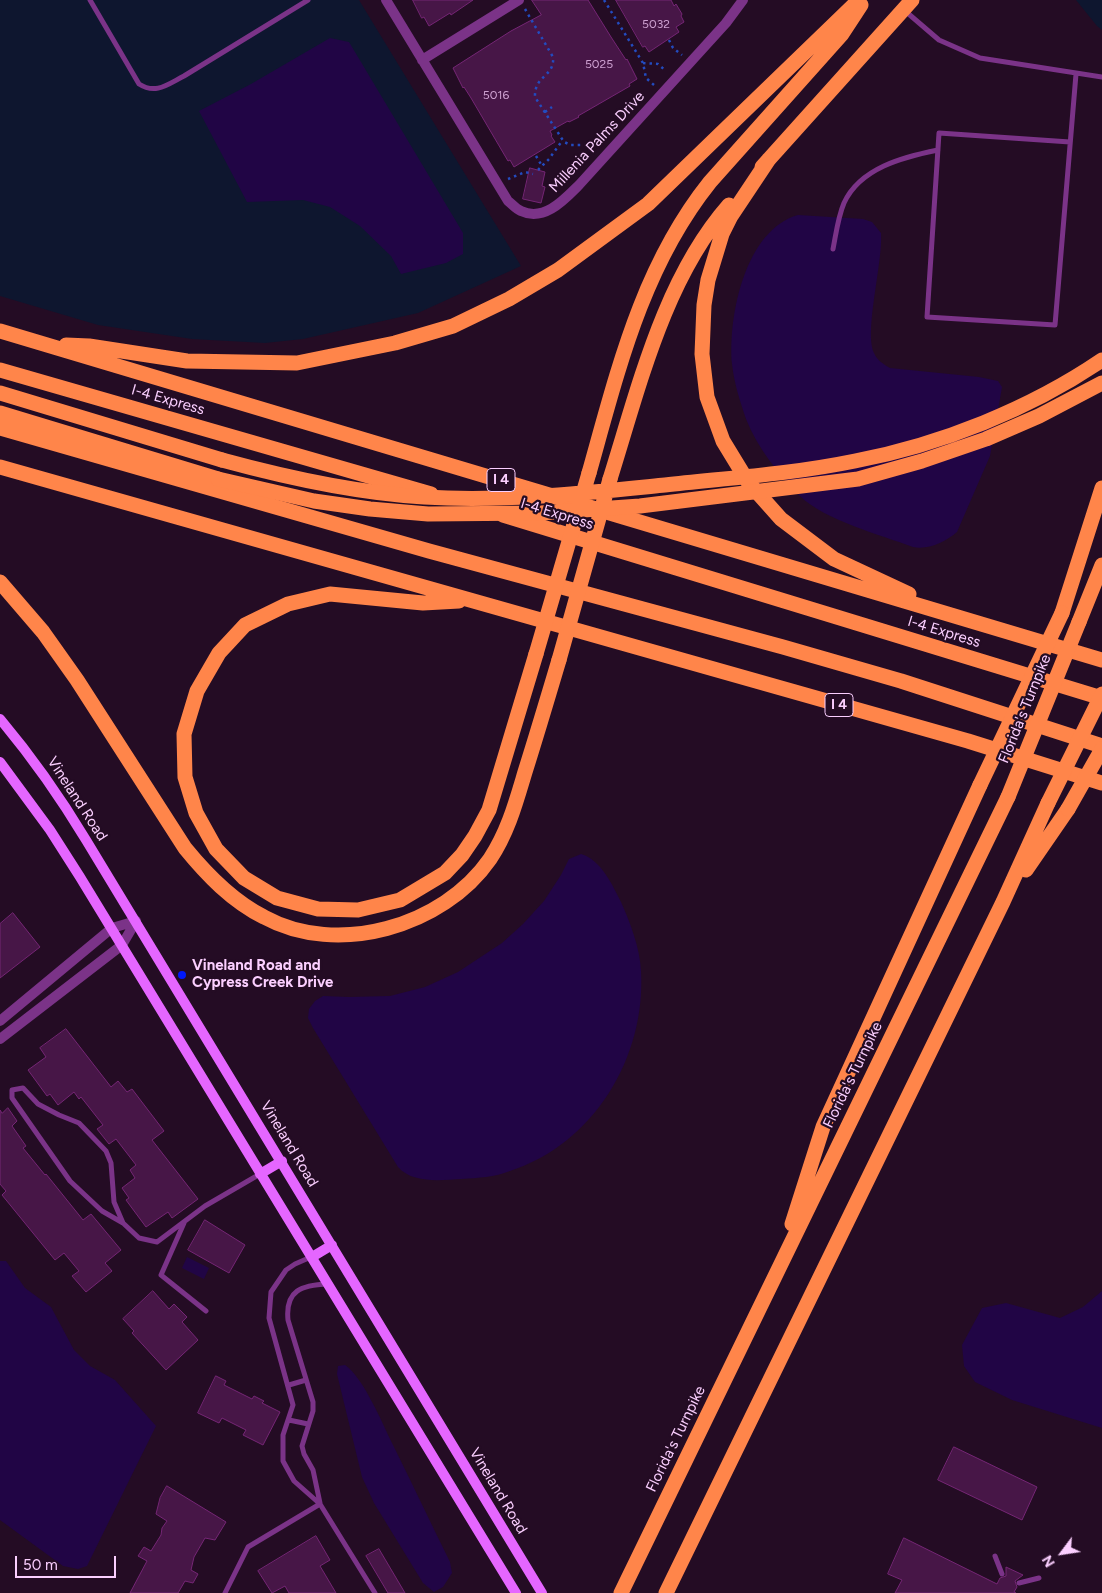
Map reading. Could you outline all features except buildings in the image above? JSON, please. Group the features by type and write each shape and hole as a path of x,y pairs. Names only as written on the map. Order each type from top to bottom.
{"highway":[{"path":"45,344 89,346 187,361 297,363 386,345 453,326 509,299 558,270 648,204 859,0"},
{"path":"470,600 422,603 330,594 288,604 244,626 219,653 197,691 184,734 185,777 196,813 216,849 244,878 277,898 318,909 358,910 400,900 445,872 462,855 489,810 627,340 649,282 676,229 692,205 710,182 842,34 865,0"},
{"path":"0,582 43,632 77,680 185,848 204,871 232,897 264,918 305,932 334,935 363,934 390,928 415,919 437,906 474,878 489,860 510,821 559,660 610,479 650,350 674,292 702,242 726,208 907,5"},
{"path":"769,159 731,216 722,234 708,280 704,305 702,354 707,397 723,441 748,482 781,519 834,559 957,617"},
{"name":"I 4","path":"0,331 1102,660"},
{"path":"0,394 222,460 319,484 370,492 424,497 531,497 640,488 786,472 856,461 917,445 980,424 1031,401 1082,374 1102,360"},
{"name":"I-4 Express","path":"0,370 502,515 1102,698"},
{"path":"0,413 218,479 314,501 370,509 428,514 541,513 640,506 858,479 922,461 986,439 1039,416 1102,383"},
{"path":"0,428 420,548 901,681 1102,748 1068,809 1003,902"},
{"name":"I 4","path":"0,466 968,741 1102,783"},
{"path":"775,1276 823,1127 980,785 1062,613 1102,488"},
{"name":"Florida's Turnpike","path":"620,1593 1008,797 1102,565"},
{"path":"666,1593 1003,902 1102,694"}],"street":[{"name":"Millenia Palms Drive","path":"386,0 508,201 521,211 534,214 546,212 558,206 579,185 726,23 743,0"},
{"path":"422,60 522,4"},
{"name":"Vineland Road","path":"0,718 57,793 282,1161 542,1593"},
{"path":"0,762 50,830 112,928 516,1593"},
{"path":"0,1021 112,928 136,921"},
{"path":"0,1039 122,945 136,921"},
{"path":"260,1174 282,1161"},
{"path":"312,1257 332,1245"}],"lane":[{"path":"92,1 139,84 146,89 154,90 184,76 308,0"},
{"path":"907,5 940,40 980,58 1102,77"},
{"path":"1070,142 939,133 927,317 1055,324 1076,74"},
{"path":"833,249 843,206 856,184 879,168 895,161 910,155 938,150"},
{"path":"123,1223 114,1202 111,1163 106,1150 79,1123 38,1104 23,1088 12,1090 12,1098 70,1181 102,1210 123,1223 139,1238 157,1242 206,1206 260,1174"},
{"path":"184,1222 161,1275 206,1311"},
{"path":"312,1257 286,1270 271,1292 269,1318 293,1405 284,1435 282,1447 283,1461 294,1481 320,1504 375,1593"},
{"path":"320,1504 312,1470 302,1446 313,1411 313,1402 288,1320 287,1309 289,1299 300,1289 309,1285 328,1284"},
{"path":"289,1385 306,1380"},
{"path":"290,1420 308,1424"},
{"path":"225,1593 248,1547 320,1504"},
{"path":"996,1556 1002,1574"},
{"path":"1019,1583 1039,1578"}],"path":[{"path":"604,0 643,63 646,78 663,93"},
{"path":"522,4 553,57 554,64 552,69 538,82 535,97 562,140 571,145 584,145 601,161"},
{"path":"669,40 673,48 690,62"},
{"path":"643,63 658,64 675,79"},
{"path":"544,112 552,107"},
{"path":"538,170 549,159 562,140"},
{"path":"536,156 542,166"},
{"path":"498,185 514,175 525,172 533,174"}],"shaded area":[{"path":"0,0 359,0 521,266 418,313 303,339 265,343 192,339 98,325 0,296"},
{"path":"1076,0 1102,0 1102,30 1097,26"},
{"path":"330,38 349,42 463,233 463,254 446,263 401,274 391,256 360,226 330,207 303,200 247,202 199,111 251,84"},
{"path":"798,215 863,219 872,222 881,233 871,329 874,353 880,362 890,368 979,377 998,381 1002,387 990,456 957,532 936,544 919,548 913,547 838,520 810,505 769,460 756,440 746,419 739,399 732,364 733,323 737,300 753,256 765,238 780,224"},
{"path":"581,854 600,867 614,888 637,944 641,971 640,1003 634,1035 624,1065 609,1093 590,1119 567,1140 540,1158 510,1171 486,1177 428,1180 411,1176 398,1167 313,1028 308,1018 309,1009 315,1001 323,996 390,996 425,987 458,972 502,943 523,924 544,901 569,859"},
{"path":"187,1257 209,1268 204,1279 182,1268"},
{"path":"0,1261 6,1261 25,1288 51,1307 74,1350 90,1366 115,1380 156,1426 87,1566 78,1569 63,1566 0,1520"},
{"path":"1102,1291 1102,1428 1012,1400 975,1382 964,1366 962,1345 982,1308 1006,1303 1060,1318 1083,1307"},
{"path":"345,1365 352,1371 366,1391 450,1562 452,1573 443,1587 434,1592 423,1583 374,1503 362,1477 337,1374 338,1366"}],"place":[{"name":"Vineland Road and Cypress Creek Drive","path":"182,975"}]}
